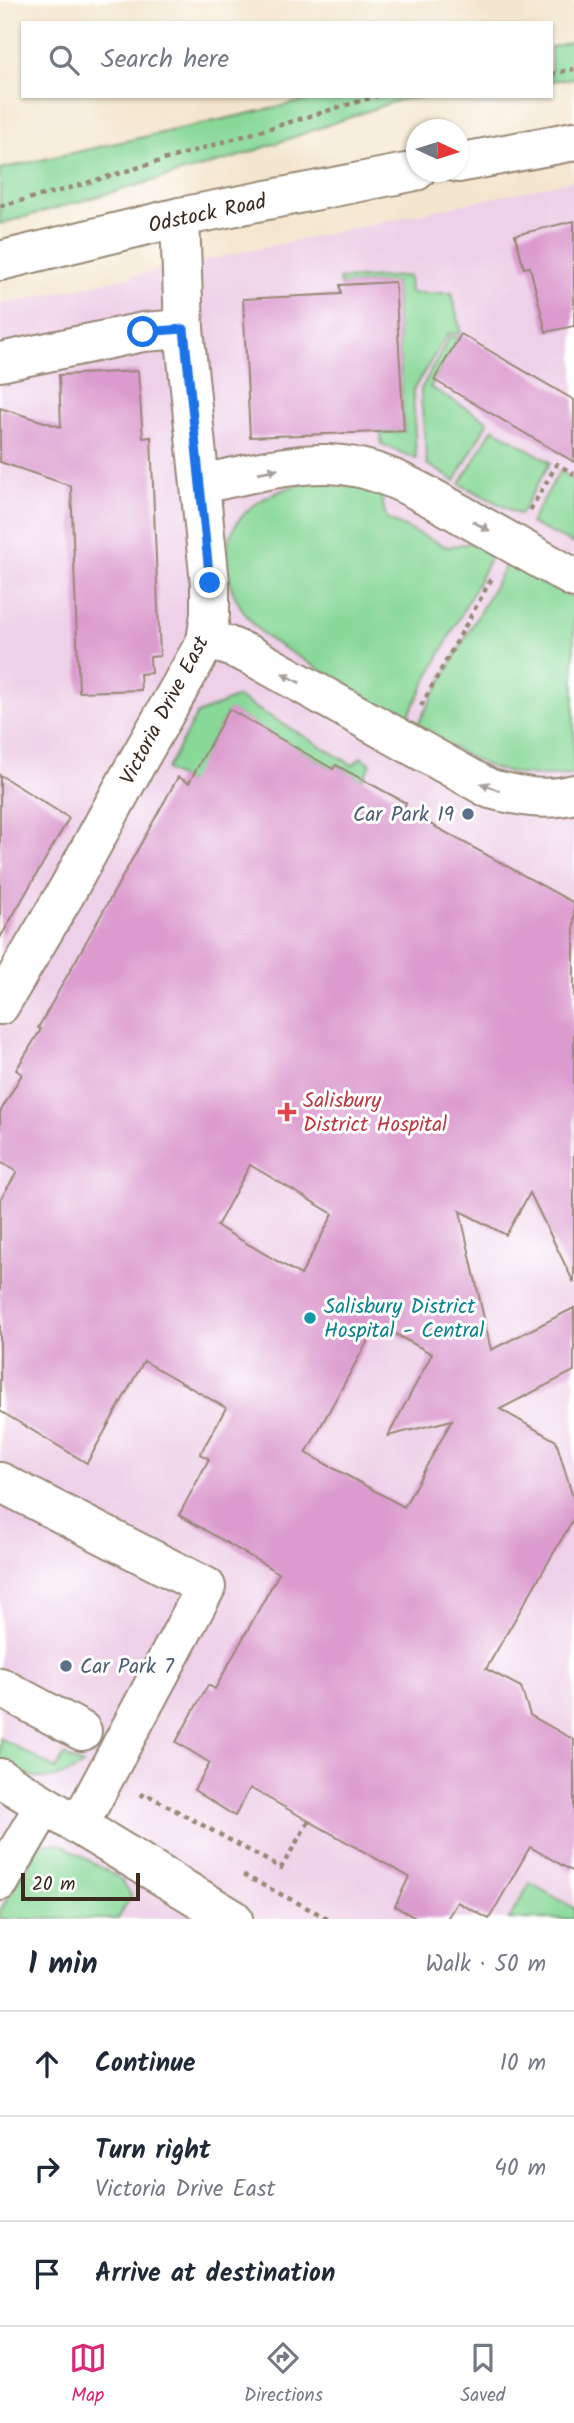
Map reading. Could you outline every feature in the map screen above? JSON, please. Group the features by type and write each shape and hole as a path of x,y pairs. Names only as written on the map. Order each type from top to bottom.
{"street":[{"path":"469,161 574,141"},
{"name":"Odstock Road","path":"0,261 180,217 406,173"},
{"name":"Victoria Drive East","path":"0,1005 67,891 206,641 210,614 210,583 184,329 180,217"},
{"path":"0,362 143,332 184,329"},
{"path":"201,484 280,469 327,464 366,469 421,492 574,578"},
{"path":"206,641 226,645 250,655 491,789 536,798 556,799 574,794"},
{"path":"4,1492 206,1587 79,1825"},
{"path":"0,1688 82,1731"},
{"path":"0,1778 233,1919"},
{"path":"0,1881 44,1807"}],"path":[{"path":"553,74 574,69"},
{"path":"0,206 64,190 370,98"},
{"path":"402,740 558,464 574,474"},
{"path":"139,1801 144,1793 281,1868 309,1821"},
{"path":"240,1874 329,1919"}],"shaded area":[{"name":"Salisbury District Hospital","path":"574,180 574,1919 0,1919 0,305"}],"green space":[{"path":"574,41 574,78 553,81 553,46"},
{"path":"318,98 414,98 399,100 234,158 0,224 0,169"},
{"path":"409,276 410,293 452,293 461,334 448,333 413,390 416,459 381,444 381,432 404,431 395,282 340,285 339,279"},
{"path":"450,336 459,338 430,387 488,421 455,481 427,464 421,398 421,389"},
{"path":"493,428 550,462 520,515 460,484"},
{"path":"560,471 574,479 574,544 530,523"},
{"path":"313,481 378,488 387,519 447,547 476,542 494,551 406,720 270,640 245,614 229,581 226,563 228,546 234,529 245,513 268,497"},
{"path":"508,561 574,598 574,775 530,775 498,770 416,727"},
{"path":"237,697 353,765 361,757 371,764 362,780 336,765 333,769 229,710 206,751 324,858 166,770 197,714"},
{"path":"0,1738 56,1769 64,1755 83,1765 60,1776 31,1776 0,1761"},
{"path":"46,1843 63,1845 122,1880 131,1895 118,1919 0,1919 0,1911 37,1847"},
{"path":"530,1883 574,1908 574,1919 509,1919"}],"building":[{"path":"574,221 574,326 546,332 530,267 524,268 515,235"},
{"path":"395,282 404,431 250,437 243,299 341,294 340,285"},
{"path":"461,334 574,400 574,462 434,380"},
{"path":"138,371 143,438 151,437 160,656 150,657 151,673 140,674 141,690 79,692 71,486 0,462 0,408 61,427 59,375"},
{"name":"Salisbury District Hospital - Central","path":"229,709 333,769 336,765 406,803 403,809 574,903 574,1283 530,1193 506,1235 460,1211 491,1350 574,1308 574,1371 500,1409 556,1441 574,1501 574,1518 486,1669 521,1687 530,1715 574,1740 574,1872 530,1847 489,1919 457,1902 447,1919 417,1919 395,1906 409,1877 250,1788 235,1816 194,1790 210,1763 176,1742 208,1685 215,1689 279,1573 179,1515 209,1459 200,1454 226,1408 144,1361 87,1463 0,1411 0,1200 17,1172 0,1162 0,1112 22,1074 16,1070 41,1029 38,1028 178,777 189,783","holes":["250,1165 333,1214 301,1275 217,1226","377,1324 432,1354 388,1436 452,1420 404,1507 306,1453"]},
{"path":"0,775 69,818 0,938"}],"place":[{"name":"Car Park 19","path":"468,814"},
{"name":"Salisbury District Hospital","path":"287,1112"},
{"name":"Salisbury District Hospital - Central","path":"310,1318"},
{"name":"Car Park 7","path":"66,1666"}],"route":[{"path":"143,332 184,329 210,583"}]}
